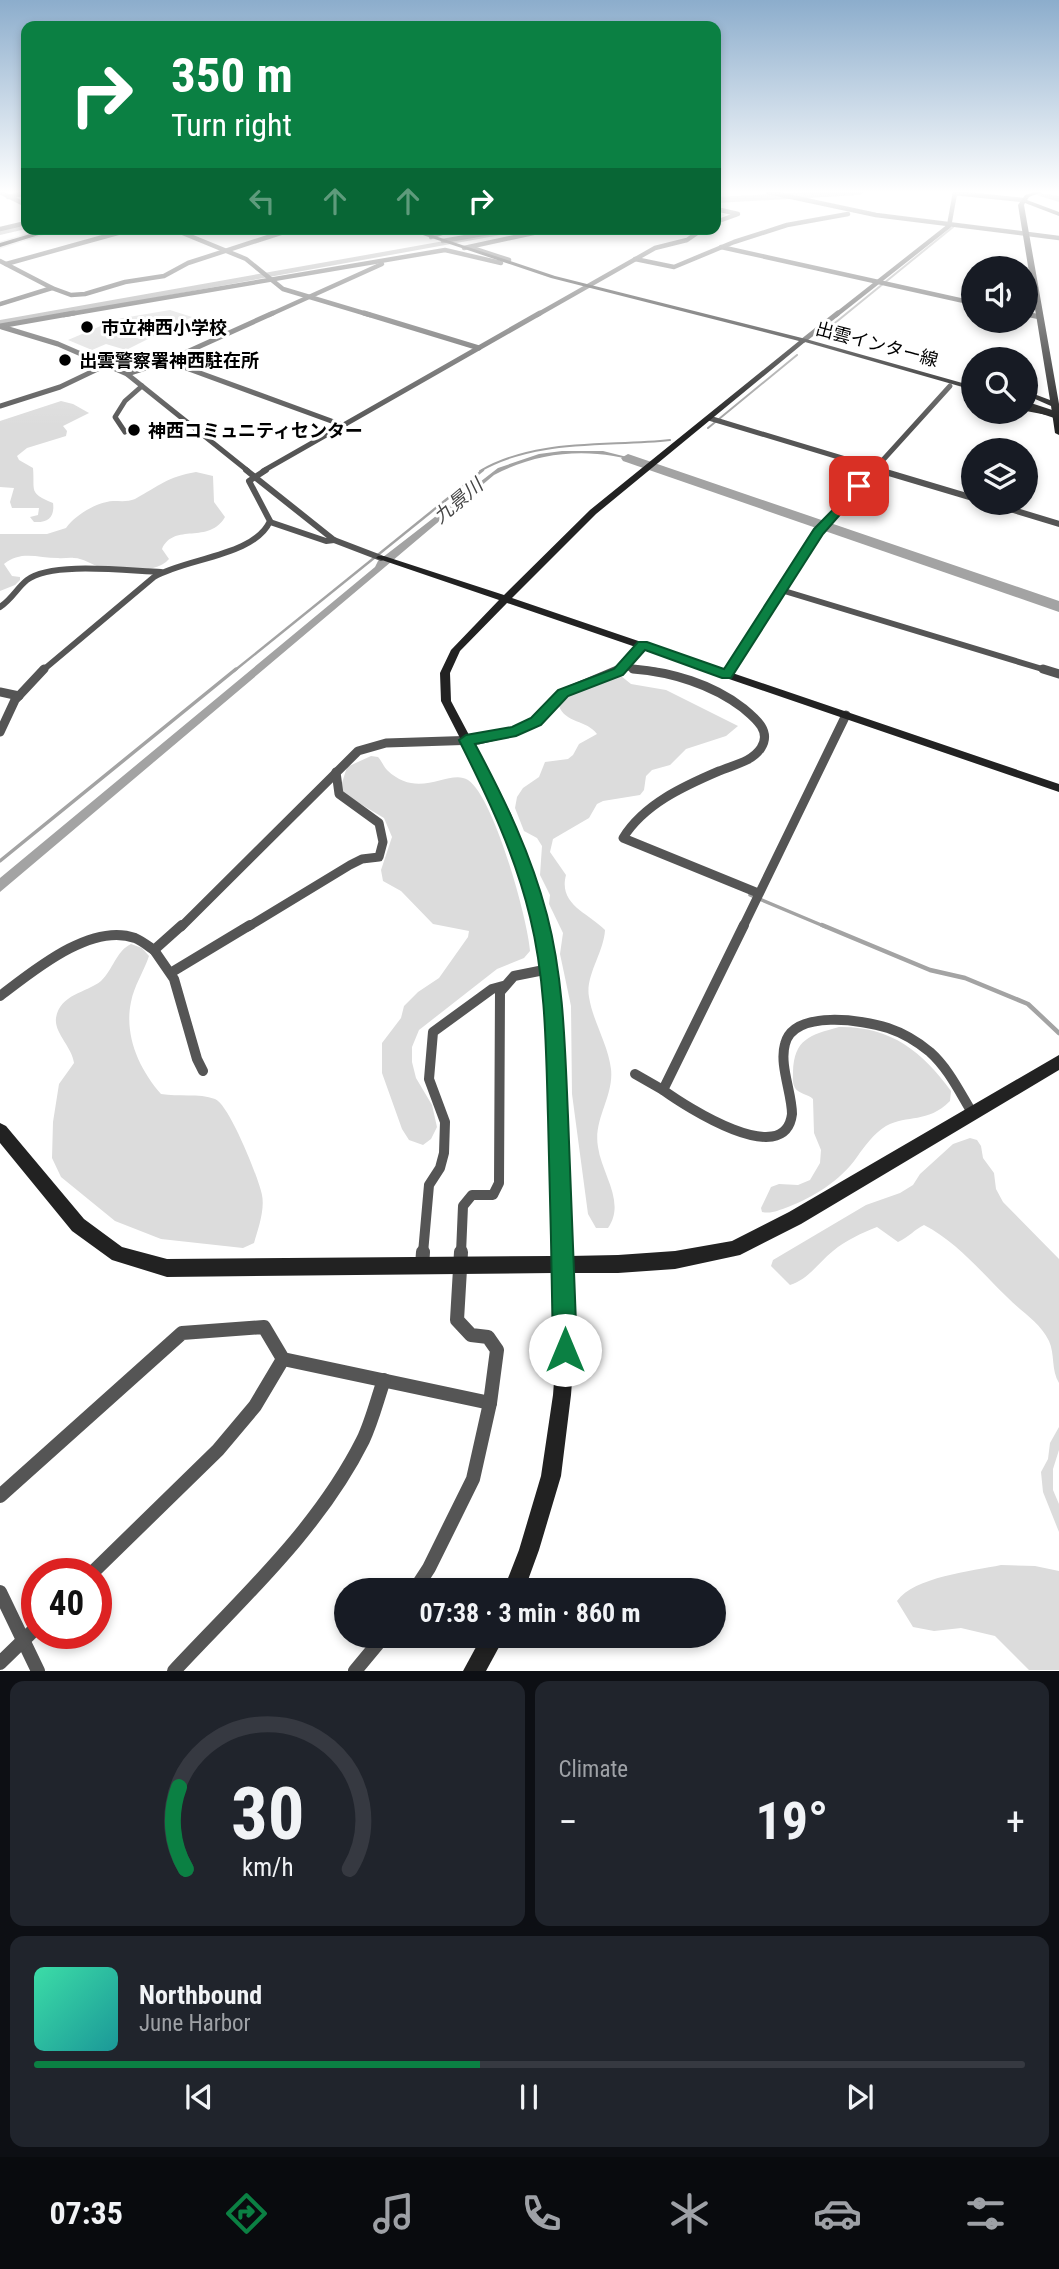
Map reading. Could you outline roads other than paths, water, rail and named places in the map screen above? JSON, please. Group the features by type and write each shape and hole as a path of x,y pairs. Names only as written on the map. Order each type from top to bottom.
{"street":[{"path":"14,270 71,295 85,294 125,282 153,279 175,270"},
{"path":"260,270 269,280 283,289 480,348"},
{"path":"0,326 328,270"},
{"path":"127,374 167,361 369,270"},
{"name":"出雲インター線","path":"537,270 587,286 845,351 961,386"},
{"path":"334,540 326,541 270,522 249,481 615,270"},
{"path":"824,270 961,300"},
{"path":"518,1578 551,1476 562,1395 566,1328 561,1262 555,1037 549,969 532,890 505,814 446,701 445,673 456,650 575,528 893,270"},
{"path":"1031,270 1059,433"},
{"path":"0,304 52,288"},
{"path":"0,326 58,344 127,374 334,540 377,557 1059,788"},
{"path":"845,351 864,362 961,388"},
{"path":"854,354 961,376"},
{"path":"167,361 345,426"},
{"path":"0,406 60,387 106,365"},
{"path":"125,432 115,417 125,401 142,386"},
{"path":"727,674 820,529 950,386"},
{"path":"1038,393 1052,392"},
{"path":"1038,400 1057,410"},
{"path":"1038,408 1057,410"},
{"path":"709,418 961,494"},
{"path":"1030,515 1059,524"},
{"path":"0,607 13,598 27,580 54,570 160,572 246,545 257,538 270,522"},
{"path":"0,732 19,696 43,670 160,572"},
{"path":"781,590 1059,674"},
{"path":"154,950 353,754 374,746 466,740 516,731 536,721 563,693 610,676 623,667 643,645"},
{"path":"623,667 660,671 703,687 744,707 763,728 763,743 755,755 640,814 628,827 623,838 758,893"},
{"path":"0,692 19,696"},
{"path":"663,1090 846,715"},
{"path":"172,972 350,865 362,859 379,857 384,838 382,826 376,818 352,805 339,794 336,772"},
{"path":"0,996 49,960 94,939 126,937 144,942 172,972 197,1059 203,1071"},
{"path":"422,1266 429,1185 440,1168 445,1132 445,1122 429,1079 433,1032 519,973 549,969"},
{"path":"422,1578 473,1479 490,1403 497,1350 488,1338 471,1335 457,1320 463,1206 472,1195 493,1195 499,1182 502,986"},
{"path":"635,1074 713,1122 767,1138 782,1135 790,1126 792,1114 785,1043 798,1027 824,1020 881,1026 912,1039 941,1063 973,1114"},
{"path":"0,1132 78,1225 118,1254 167,1268 561,1262 618,1264 675,1260 734,1249 795,1218 1059,1062"},
{"path":"0,1496 182,1333 264,1327 283,1359 490,1403"},
{"path":"107,1558 218,1450 255,1406 283,1359"},
{"path":"174,1671 298,1536 330,1493 363,1439 384,1380"},
{"path":"0,1592 21,1637"},
{"path":"0,1663 21,1643"},
{"path":"355,1671 374,1648"},
{"path":"474,1671 487,1648"},
{"path":"27,1649 38,1671"}],"water":[{"path":"603,451 647,462 645,464 588,453 568,454 530,460 494,475 0,892 0,878 375,567 378,561 498,468 539,454"}],"waterway":[{"path":"0,323 298,270"},
{"path":"830,327 900,270"},
{"path":"708,428 797,355"},
{"path":"480,471 502,460 549,449 670,440"},
{"name":"九景川","path":"628,458 1059,607"},
{"path":"234,671 483,470"},
{"path":"0,861 236,669"},
{"path":"750,895 826,927"},
{"path":"822,925 930,970 965,978 1028,1004 1059,1033"}],"place":[{"name":"市立神西小学校","path":"87,327"},
{"name":"出雲警察署神西駐在所","path":"65,360"},
{"name":"神西コミュニティセンター","path":"134,430"}]}
